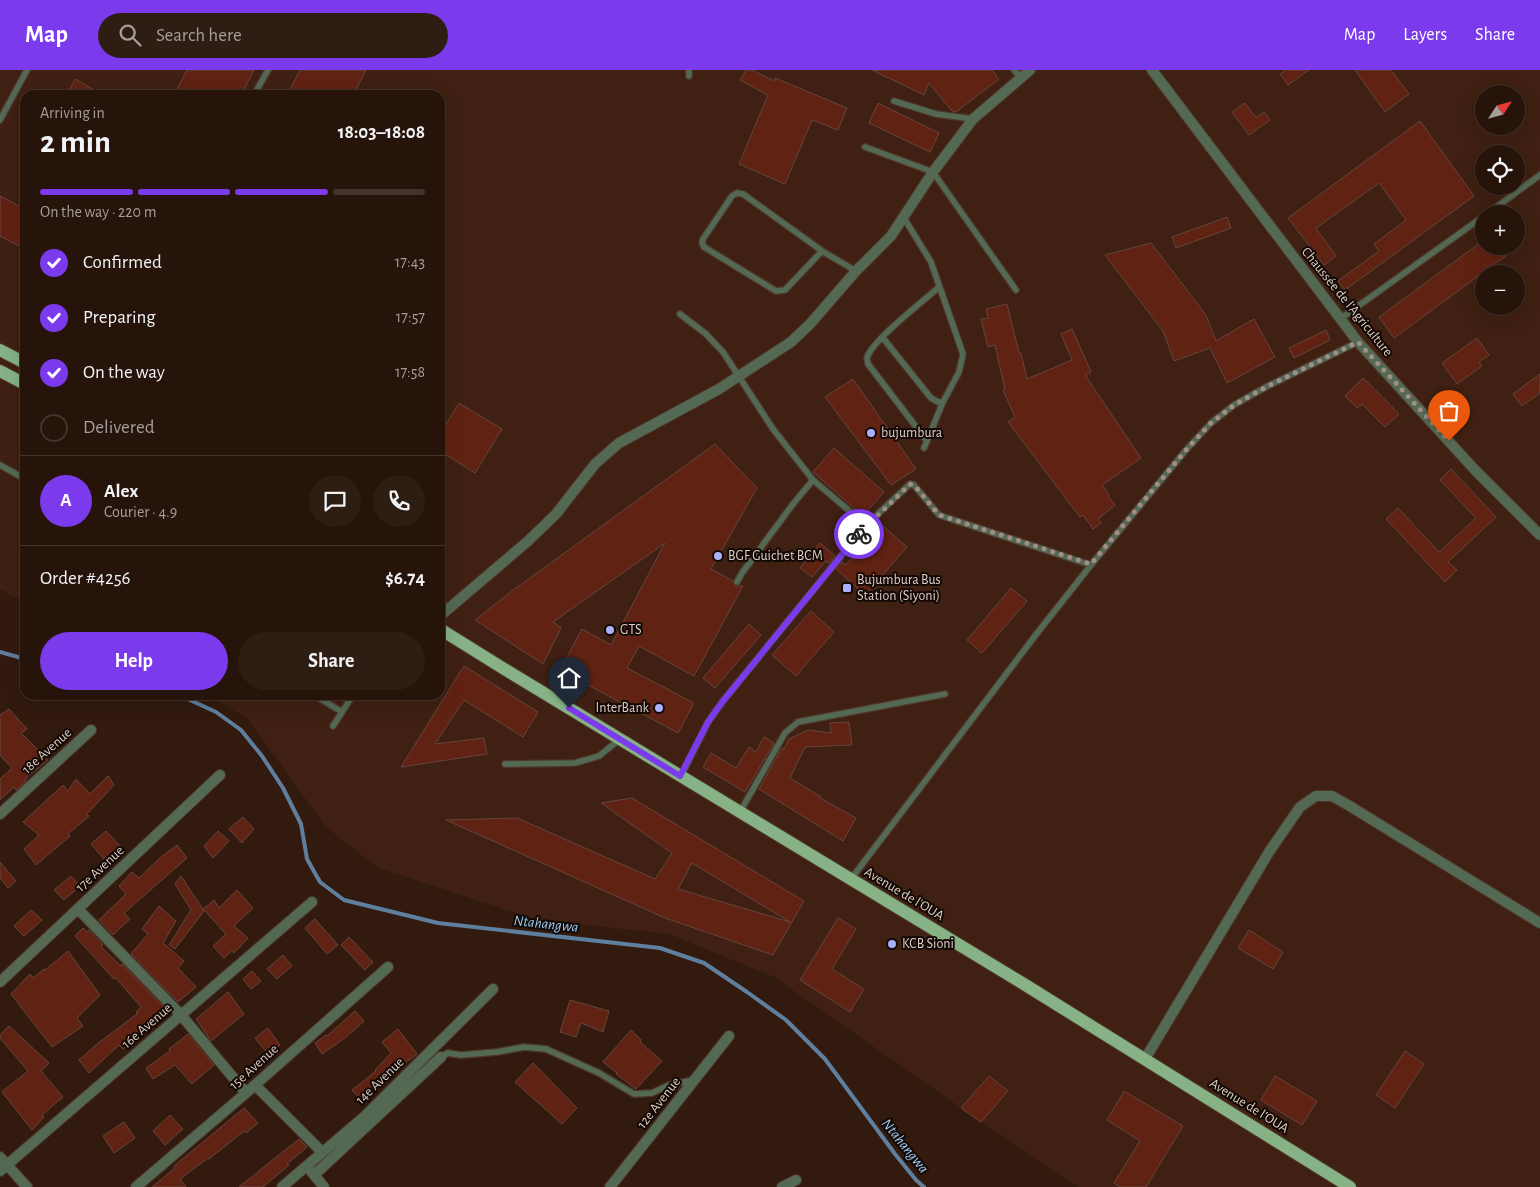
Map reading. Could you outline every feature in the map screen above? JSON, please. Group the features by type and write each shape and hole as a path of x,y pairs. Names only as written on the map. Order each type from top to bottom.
{"main road":[{"path":"0,350 20,360"},
{"path":"0,371 20,381"},
{"name":"Avenue de l'OUA","path":"445,632 1019,981 1350,1187"}],"street":[{"path":"445,612 528,541 556,514 595,464 619,443 719,389 791,342 891,236 933,172 973,119 1018,74 1030,70"},
{"name":"Chaussée de l'Agriculture","path":"1152,70 1358,342 1475,470 1540,535"},
{"name":"18e Avenue","path":"0,814 91,730"},
{"name":"17e Avenue","path":"0,982 220,775"},
{"path":"1145,1059 1269,852 1300,807 1316,796 1332,796 1348,805 1540,923"},
{"name":"16e Avenue","path":"2,1164 181,1015 312,902"},
{"path":"78,909 181,1015 246,1093"},
{"name":"15e Avenue","path":"136,1187 246,1093 388,966"},
{"name":"14e Avenue","path":"282,1187 382,1099 493,990"},
{"name":"12e Avenue","path":"610,1187 729,1036"},
{"path":"314,1175 441,1057"},
{"path":"255,1085 322,1152"},
{"path":"2,1164 27,1187"},
{"path":"307,1165 324,1187"},
{"path":"782,1187 796,1180"}],"lane":[{"path":"0,120 27,70"},
{"path":"257,90 268,70"},
{"path":"894,101 936,114 973,119"},
{"path":"865,147 933,172 1016,290"},
{"path":"1499,205 1540,175"},
{"path":"822,250 785,290 780,292 704,247 702,243 732,196 737,193 743,194 822,250 856,271"},
{"path":"904,218 931,262 963,354 959,372 943,402 924,448"},
{"path":"1340,319 1475,222"},
{"path":"927,441 868,364 867,358 868,354 883,338 940,288"},
{"path":"680,314 706,334 723,352 773,429 813,480 866,525"},
{"path":"883,338 931,398 938,402 943,402"},
{"path":"851,879 1091,564 1186,450 1211,423 1234,405 1266,387 1358,342"},
{"path":"0,464 20,476"},
{"path":"737,582 793,504 813,480"},
{"path":"680,776 708,722 723,701 866,525 910,484 914,485 939,515 1091,564"},
{"path":"740,812 785,733 798,722 945,694"},
{"path":"322,700 342,712"},
{"path":"334,726 350,700"},
{"path":"505,764 575,764 599,756 620,739"},
{"path":"441,1057 448,1053 461,1055 497,1052 524,1047 546,1049 600,1073 634,1094 652,1092 669,1085 694,1080"}],"shaded area":[{"path":"0,70 1540,70 1540,1187 1078,1187 981,1122 774,977 669,934 538,920 378,868 326,827 246,717 216,700 445,700 445,90 20,90 20,599 0,589"}],"building":[{"path":"187,70 254,70 244,90 177,90"},
{"path":"300,70 366,70 356,90 290,90"},
{"path":"746,70 752,70 774,81 775,78 847,108 838,130 812,120 785,184 739,164 768,95 740,80"},
{"path":"872,70 992,70 999,79 956,112 952,111 929,83 924,95"},
{"path":"1286,70 1309,70 1288,85 1280,74"},
{"path":"1355,70 1391,70 1409,94 1385,112"},
{"path":"75,79 94,90 70,90"},
{"path":"878,103 939,133 930,152 869,123"},
{"path":"1245,103 1256,118 1264,112 1270,120 1249,135 1232,112"},
{"path":"1420,121 1474,196 1345,290 1338,281 1379,251 1374,244 1406,220 1379,183 1316,228 1336,256 1324,265 1288,218"},
{"path":"0,196 20,206 20,246 0,236"},
{"path":"1227,217 1231,228 1176,248 1172,237"},
{"path":"1151,243 1206,315 1216,341 1254,319 1275,357 1227,383 1210,348 1174,361 1163,331 1105,255"},
{"path":"1475,247 1475,255 1507,255 1493,265 1475,265 1475,278 1394,338 1379,317"},
{"path":"1007,304 1027,379 1072,360 1061,334 1072,329 1091,372 1085,375 1141,458 1102,485 1115,505 1098,519 1101,523 1093,529 1083,515 1080,517 1008,422 1015,417 1003,390 1005,389 995,345 988,347 981,319 988,318 986,309"},
{"path":"1326,330 1330,340 1294,358 1289,348"},
{"path":"1477,338 1489,355 1479,362 1482,366 1457,384 1442,363"},
{"path":"1540,374 1540,393 1522,406 1513,394"},
{"path":"1363,378 1399,414 1385,427 1362,404 1357,408 1345,396"},
{"name":"bujumbura","path":"853,379 916,469 891,485 825,397"},
{"path":"459,403 502,429 475,473 445,454 445,426"},
{"path":"715,444 757,488 711,569 733,581 735,586 743,586 694,676 639,646 627,668 694,703 678,733 560,670 582,629 611,645 665,543 553,622 561,628 543,664 475,620 512,591"},
{"path":"834,448 884,492 863,516 813,472"},
{"path":"1451,469 1496,517 1448,562 1457,570 1445,582 1386,519 1398,508 1439,552 1476,518 1440,480"},
{"path":"882,525 907,547 865,595 836,569 842,562 846,565"},
{"path":"820,543 835,556 829,563 826,561 812,577 800,568"},
{"path":"1011,588 1027,601 982,653 967,640"},
{"path":"811,611 834,632 796,676 772,655"},
{"path":"749,624 761,635 715,688 703,678"},
{"path":"464,666 538,712 523,737 464,700 435,744 484,738 487,754 401,767 443,700 445,700 445,696"},
{"path":"9,709 27,729 21,733 48,760 25,779 26,781 16,790 14,787 0,800 0,779 12,768 0,755 0,715"},
{"path":"849,722 852,745 805,747 790,778 820,798 856,818 843,841 759,789 789,739 808,730 831,733 830,723"},
{"path":"764,737 774,743 745,792 703,767 711,753 736,768 749,747 756,752"},
{"path":"108,776 114,785 87,814 89,816 68,834 70,836 36,865 24,849 39,835 23,822 63,785 68,791 76,779 90,794"},
{"path":"632,798 804,901 773,955 665,918 446,820 517,818 655,879 672,853 601,803","holes":["692,863 790,922 678,889"]},
{"path":"243,817 254,829 242,843 229,829"},
{"path":"106,831 121,847 104,859 91,844"},
{"path":"218,831 229,841 213,858 204,846"},
{"path":"177,845 187,858 124,913 130,919 113,935 99,920 126,894 119,886 132,872 139,878"},
{"path":"0,862 16,881 8,888 0,878"},
{"path":"71,876 80,886 64,900 54,890"},
{"path":"181,876 204,911 175,949 169,945 191,910 175,884"},
{"path":"237,890 253,908 234,926 248,938 234,953 232,951 224,958 213,946 226,934 203,909 214,900 219,908"},
{"path":"159,906 176,921 163,943 184,961 178,968 196,987 178,1002 131,954 148,934 142,929"},
{"path":"31,910 42,920 24,936 14,926"},
{"path":"838,918 856,929 832,969 864,989 850,1012 800,980"},
{"path":"315,919 338,945 327,954 305,928"},
{"path":"83,928 87,932 89,930 103,945 101,947 121,966 122,964 166,1009 139,1031 142,1034 123,1049 119,1045 89,1073 79,1060 137,1014 136,1012 141,1007 75,936"},
{"path":"1249,930 1283,952 1273,969 1238,948"},
{"path":"349,937 373,962 365,970 341,945"},
{"path":"68,951 100,995 77,1018 83,1026 52,1047 11,994 30,974 33,978"},
{"path":"283,955 292,966 277,979 267,969"},
{"path":"252,971 261,981 251,989 243,979"},
{"path":"228,992 244,1014 211,1041 196,1019"},
{"path":"570,1000 609,1011 603,1032 581,1023 576,1037 560,1032"},
{"path":"355,1011 364,1021 345,1038 322,1054 315,1043 327,1036"},
{"path":"9,1026 49,1063 41,1071 63,1097 42,1115 44,1117 32,1130 2,1092 28,1071 0,1038 0,1035"},
{"path":"268,1028 280,1045 268,1054 255,1038"},
{"path":"398,1029 417,1054 361,1100 352,1090 376,1071 391,1053 382,1042"},
{"path":"631,1030 641,1040 640,1042 662,1061 636,1089 603,1062"},
{"path":"188,1034 214,1065 192,1084 175,1065 153,1079 146,1068 170,1051 169,1049"},
{"path":"1405,1051 1424,1064 1395,1108 1376,1095"},
{"path":"533,1063 577,1108 562,1124 515,1082"},
{"path":"989,1076 1008,1091 981,1122 961,1108"},
{"path":"1275,1076 1317,1101 1302,1125 1261,1100"},
{"path":"1124,1091 1183,1126 1146,1187 1120,1187 1114,1183 1140,1141 1107,1120"},
{"path":"244,1108 258,1123 246,1133 244,1131 180,1179 186,1187 152,1187 175,1168 174,1166"},
{"path":"170,1115 183,1129 165,1145 153,1131"},
{"path":"124,1122 135,1138 114,1153 103,1136"},
{"path":"299,1139 307,1147 263,1187 239,1187"}],"waterway":[{"name":"Ntahangwa","path":"0,652 20,658"},
{"name":"Ntahangwa","path":"190,700 216,712 241,730 262,756 283,788 301,824 307,859 320,882 344,900 438,923 660,948 704,963 786,1020 825,1059 895,1154 924,1187"}],"way so far":[{"path":"859,534 866,525 910,484 914,485 939,515 948,519 1091,564 1186,450 1211,423 1234,405 1266,387 1358,342 1449,441"}],"place":[{"name":"bujumbura","path":"871,433"},
{"name":"BGF Guichet BCM","path":"718,556"},
{"name":"Bujumbura Bus Station (Siyoni)","path":"847,588"},
{"name":"GTS","path":"610,630"},
{"name":"InterBank","path":"659,708"},
{"name":"KCB Sioni","path":"892,944"}],"route":[{"path":"569,708 680,776 708,722 723,701 859,534"}]}
